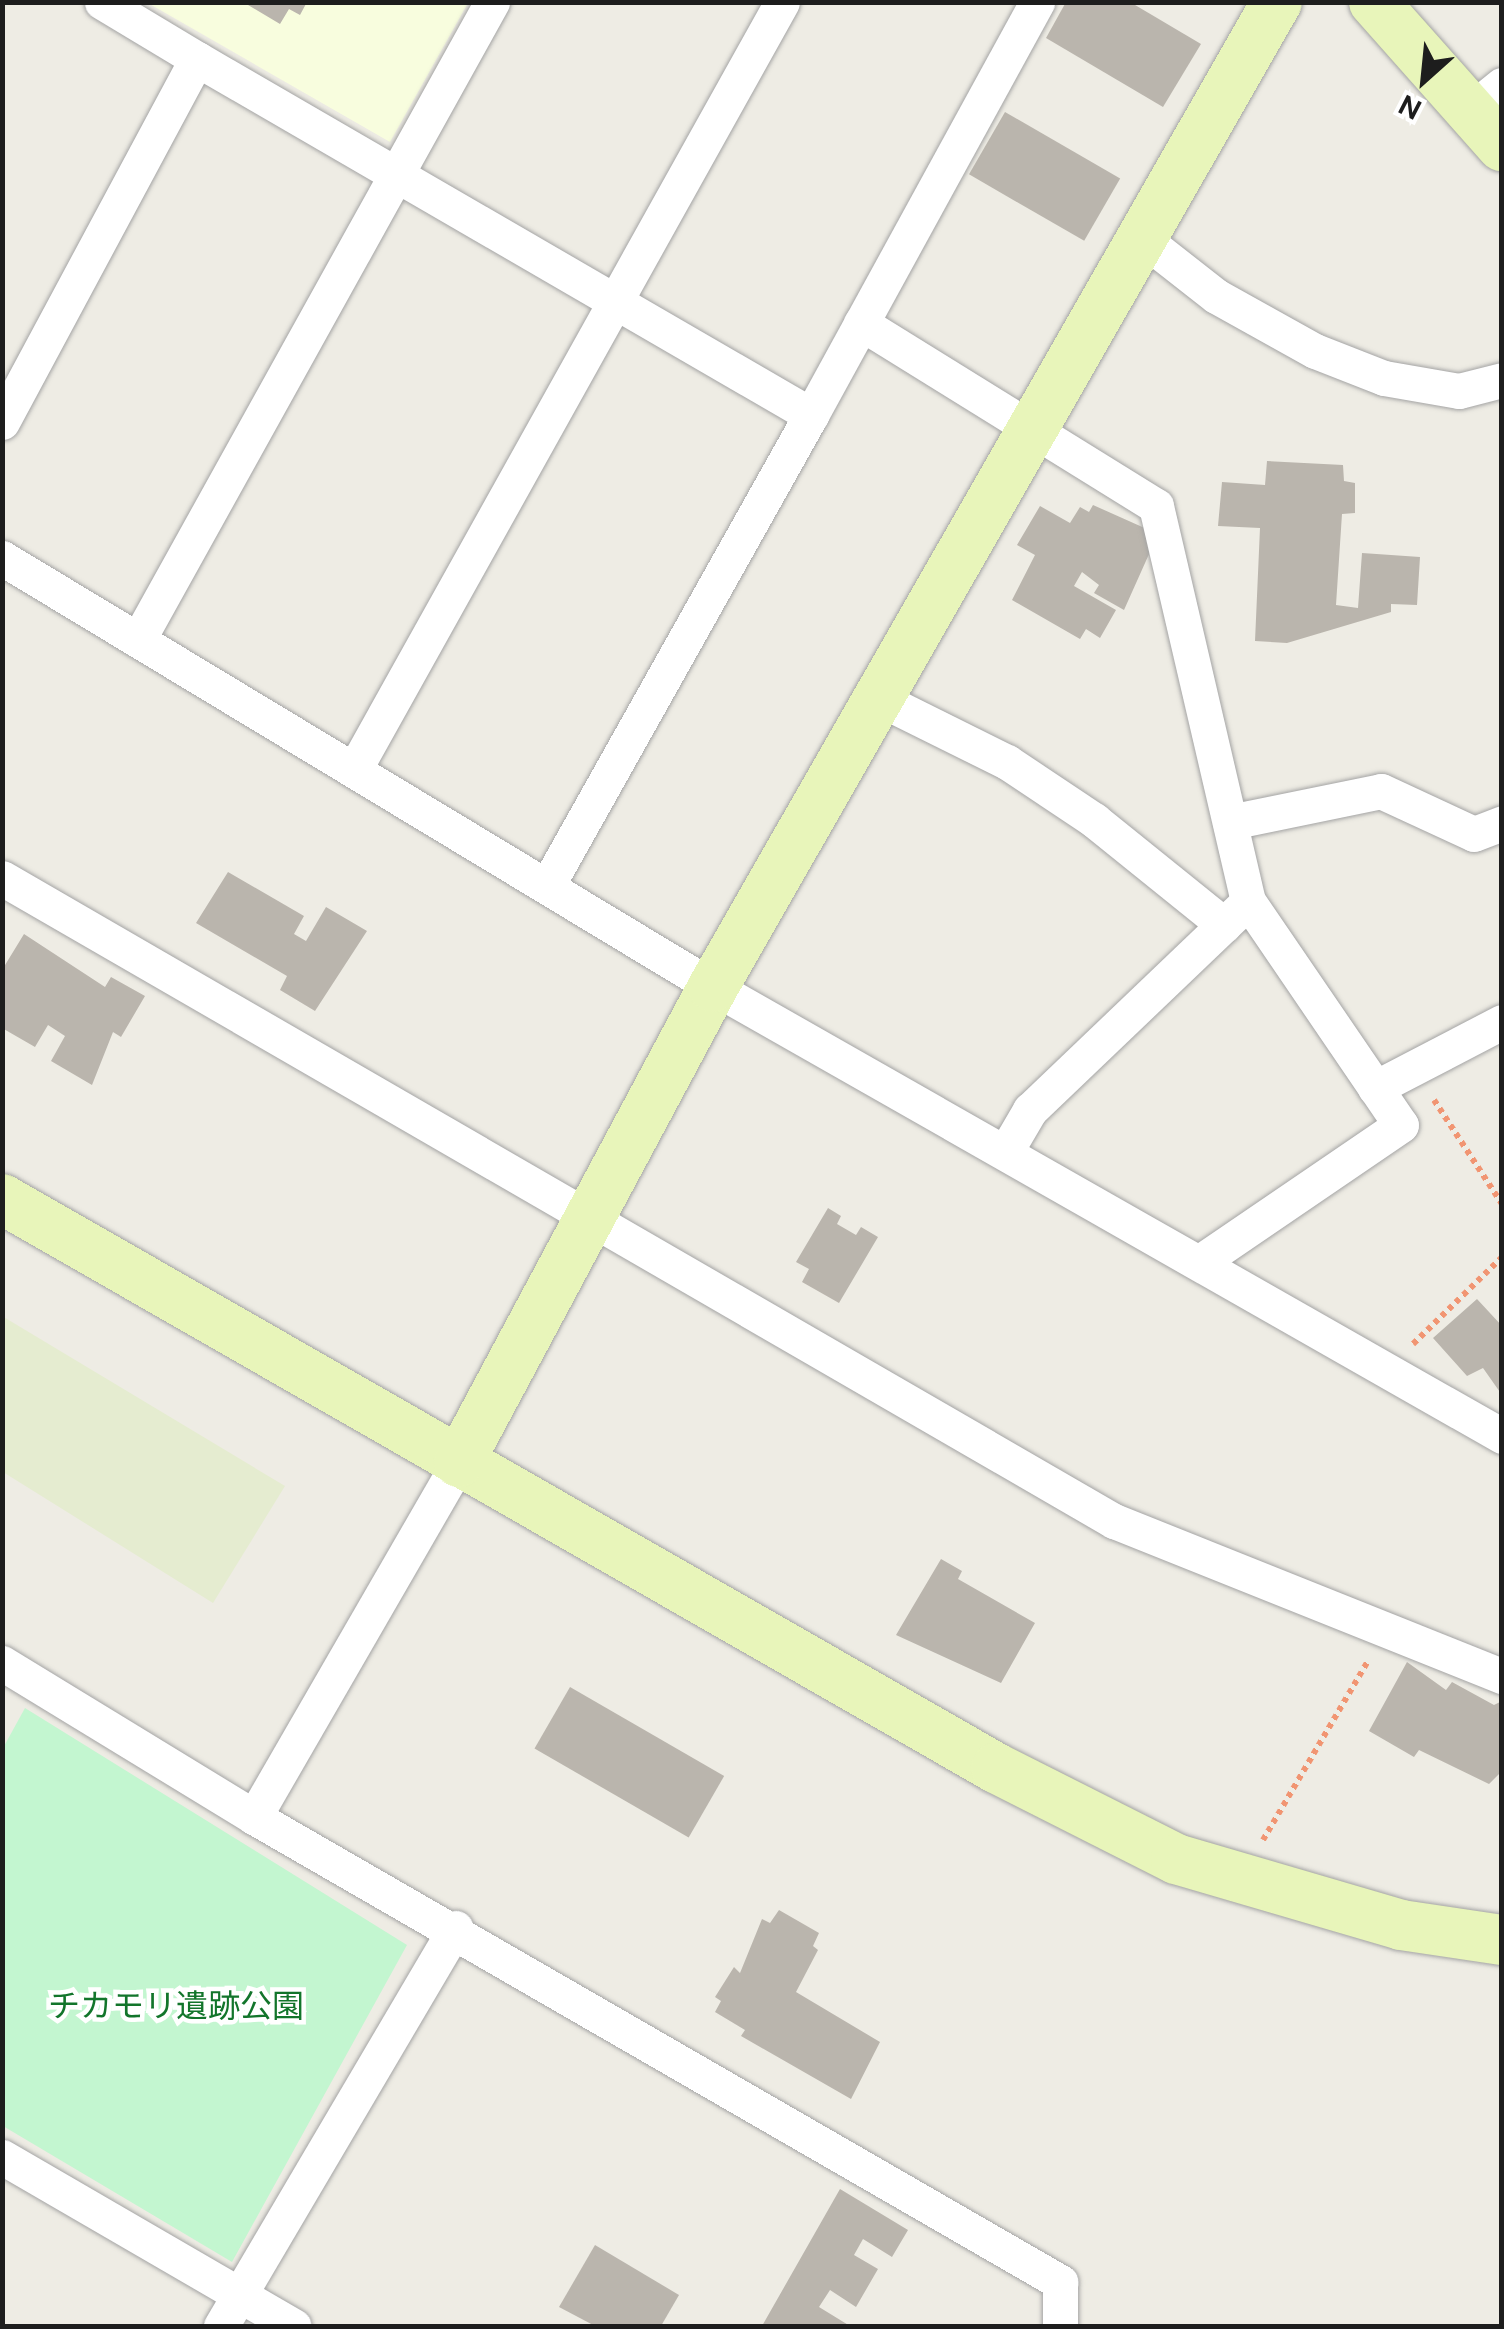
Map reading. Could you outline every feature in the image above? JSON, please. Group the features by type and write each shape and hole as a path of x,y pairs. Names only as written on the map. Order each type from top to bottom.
{"street":[{"path":"102,2 811,416"},
{"path":"138,640 492,2"},
{"path":"354,770 782,2"},
{"path":"547,886 811,416 1037,2"},
{"path":"254,1816 596,1216 713,987 1277,2"},
{"path":"1374,2 1492,113"},
{"path":"2,422 198,58"},
{"path":"1142,238 1216,296 1315,351 1384,378 1459,391 1502,380"},
{"path":"862,323 1156,506 1230,822 1236,913"},
{"path":"2,558 713,987 1202,1261 1502,1436"},
{"path":"878,698 1007,762 1236,913 1401,1124 1202,1261"},
{"path":"1230,822 1381,791 1474,834 1502,823"},
{"path":"2,878 596,1216 1114,1521 1502,1676"},
{"path":"1006,1151 1030,1110 1236,913"},
{"path":"1376,1088 1502,1022"},
{"path":"2,1199 996,1768 1176,1859 1402,1925 1502,1940"},
{"path":"2,1663 254,1816 456,1928 1060,2282 1060,2326"},
{"path":"222,2326 456,1928"},
{"path":"2,2157 292,2326"}],"path":[{"path":"1412,1066 1502,1204"},
{"path":"1387,1369 1502,1257"},
{"path":"1240,1879 1387,1630"}],"shaded area":[{"path":"148,3 468,3 390,142"},
{"path":"2,1316 285,1486 213,1603 3,1472"}],"green space":[{"name":"チカモリ遺跡公園","path":"25,1708 407,1945 232,2262 3,2126 3,1748"}],"building":[{"path":"243,2 307,2 300,15 289,9 280,24"},
{"path":"1066,2 1130,2 1201,44 1163,107 1046,38"},
{"path":"1005,112 1120,178 1084,241 969,174"},
{"path":"1267,461 1343,465 1344,481 1355,483 1355,513 1342,514 1336,605 1358,608 1362,553 1420,557 1417,605 1391,604 1391,612 1287,643 1255,641 1260,528 1218,526 1222,482 1265,485"},
{"path":"1093,505 1158,534 1124,610 1094,593 1099,585 1082,572 1074,586 1116,610 1100,638 1086,629 1080,639 1012,600 1035,555 1017,545 1040,506 1070,523 1080,507 1089,512"},
{"path":"228,872 304,916 294,934 306,941 326,907 367,931 315,1011 280,990 287,976 196,923"},
{"path":"24,934 105,987 111,977 145,996 121,1037 113,1032 92,1085 51,1061 65,1036 48,1025 35,1047 2,1028 2,970"},
{"path":"828,1208 841,1216 837,1224 856,1235 861,1227 878,1237 839,1303 802,1282 809,1269 796,1262"},
{"path":"1477,1299 1502,1326 1502,1395 1483,1368 1467,1376 1433,1338"},
{"path":"941,1559 962,1571 958,1579 1035,1623 1001,1683 896,1635"},
{"path":"1407,1662 1446,1690 1452,1682 1494,1705 1502,1701 1502,1771 1489,1784 1419,1750 1414,1757 1369,1731"},
{"path":"570,1687 724,1776 689,1837 534,1748"},
{"path":"779,1910 819,1933 813,1946 818,1950 796,1992 880,2042 851,2099 741,2036 745,2030 715,2012 721,2001 715,1997 734,1967 740,1973 762,1919 770,1923"},
{"path":"840,2189 908,2230 892,2257 863,2239 854,2255 878,2269 856,2307 830,2290 819,2307 850,2326 762,2326"},
{"path":"595,2245 679,2295 661,2326 595,2326 559,2307"}]}
